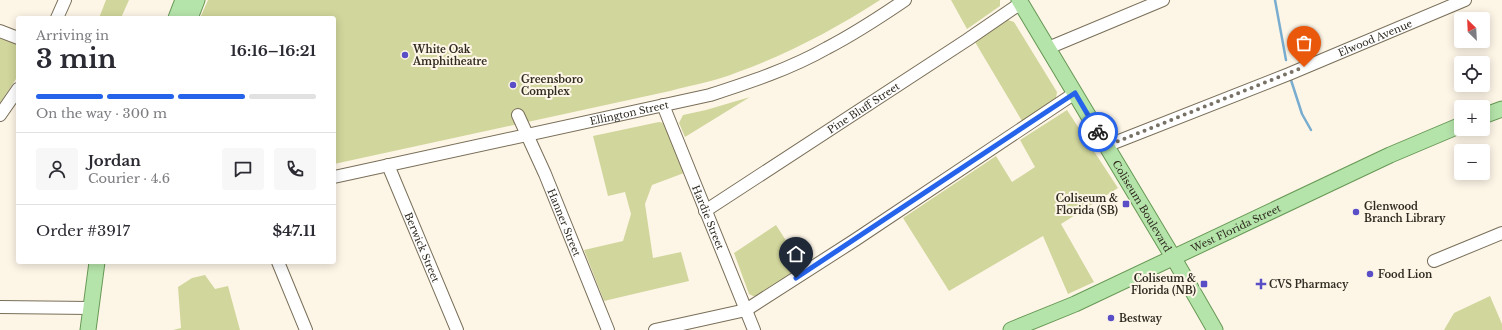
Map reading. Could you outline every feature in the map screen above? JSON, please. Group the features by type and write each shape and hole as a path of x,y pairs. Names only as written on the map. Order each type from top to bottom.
{"main road":[{"path":"177,16 183,0"},
{"path":"191,16 197,0"},
{"name":"Coliseum Boulevard","path":"1020,1 1174,257 1215,330"},
{"path":"1490,113 1502,109"},
{"name":"West Florida Street","path":"1011,330 1075,304 1390,155 1454,128"},
{"path":"88,330 97,264"}],"street":[{"path":"58,16 65,0"},
{"name":"Ellington Street","path":"336,177 663,105 744,84 779,71 826,49 905,0"},
{"path":"1048,48 1163,0"},
{"name":"Elwood Avenue","path":"1106,146 1289,74 1466,0"},
{"name":"Pine Bluff Street","path":"705,211 967,40 1020,1"},
{"path":"0,30 16,37"},
{"path":"0,115 16,92"},
{"path":"655,330 746,310 855,240 1075,93"},
{"name":"Hardie Street","path":"663,105 754,330"},
{"name":"Hanner Street","path":"518,115 545,174 608,330"},
{"name":"Berwick Street","path":"388,165 457,330"},
{"path":"1434,261 1502,233"},
{"path":"279,264 306,330"},
{"path":"0,307 90,308"}],"green space":[{"path":"106,0 129,0 122,16 100,16"},
{"name":"Greensboro Complex","path":"208,0 880,0 846,21 793,49 757,65 721,78 670,91 336,164 336,16 201,16"},
{"path":"951,0 1000,0 1000,6 967,29"},
{"path":"1008,20 1014,22 1057,92 1056,98 1022,121 975,42"},
{"path":"0,37 16,42 16,79 0,103"},
{"path":"750,97 685,137 679,123 683,115"},
{"path":"1067,110 1118,188 1061,224 1094,282 1068,294 1043,236 949,291 903,218 996,156 1012,182 1035,167 1020,140"},
{"path":"659,122 664,123 684,173 652,185 645,204 653,258 681,252 689,281 604,301 584,250 623,241 631,214 625,192 608,196 593,136"},
{"path":"776,225 803,267 759,296 753,296 749,294 734,253"},
{"path":"205,275 215,289 228,286 240,330 173,330 181,328 178,287 192,278"},
{"path":"1490,296 1502,324 1502,330 1444,330 1454,313"}],"waterway":[{"path":"1275,0 1286,60"},
{"path":"1291,80 1302,114 1311,130"}],"way so far":[{"path":"1098,132 1106,146 1304,67"}],"place":[{"name":"White Oak Amphitheatre","path":"405,55"},
{"name":"Greensboro Complex","path":"513,85"},
{"name":"Coliseum & Florida (SB)","path":"1126,204"},
{"name":"Glenwood Branch Library","path":"1356,212"},
{"name":"Food Lion","path":"1370,274"},
{"name":"Coliseum & Florida (NB)","path":"1204,284"},
{"name":"CVS Pharmacy","path":"1261,284"},
{"name":"Bestway","path":"1111,318"}],"route":[{"path":"796,278 1075,93 1098,132"}]}
